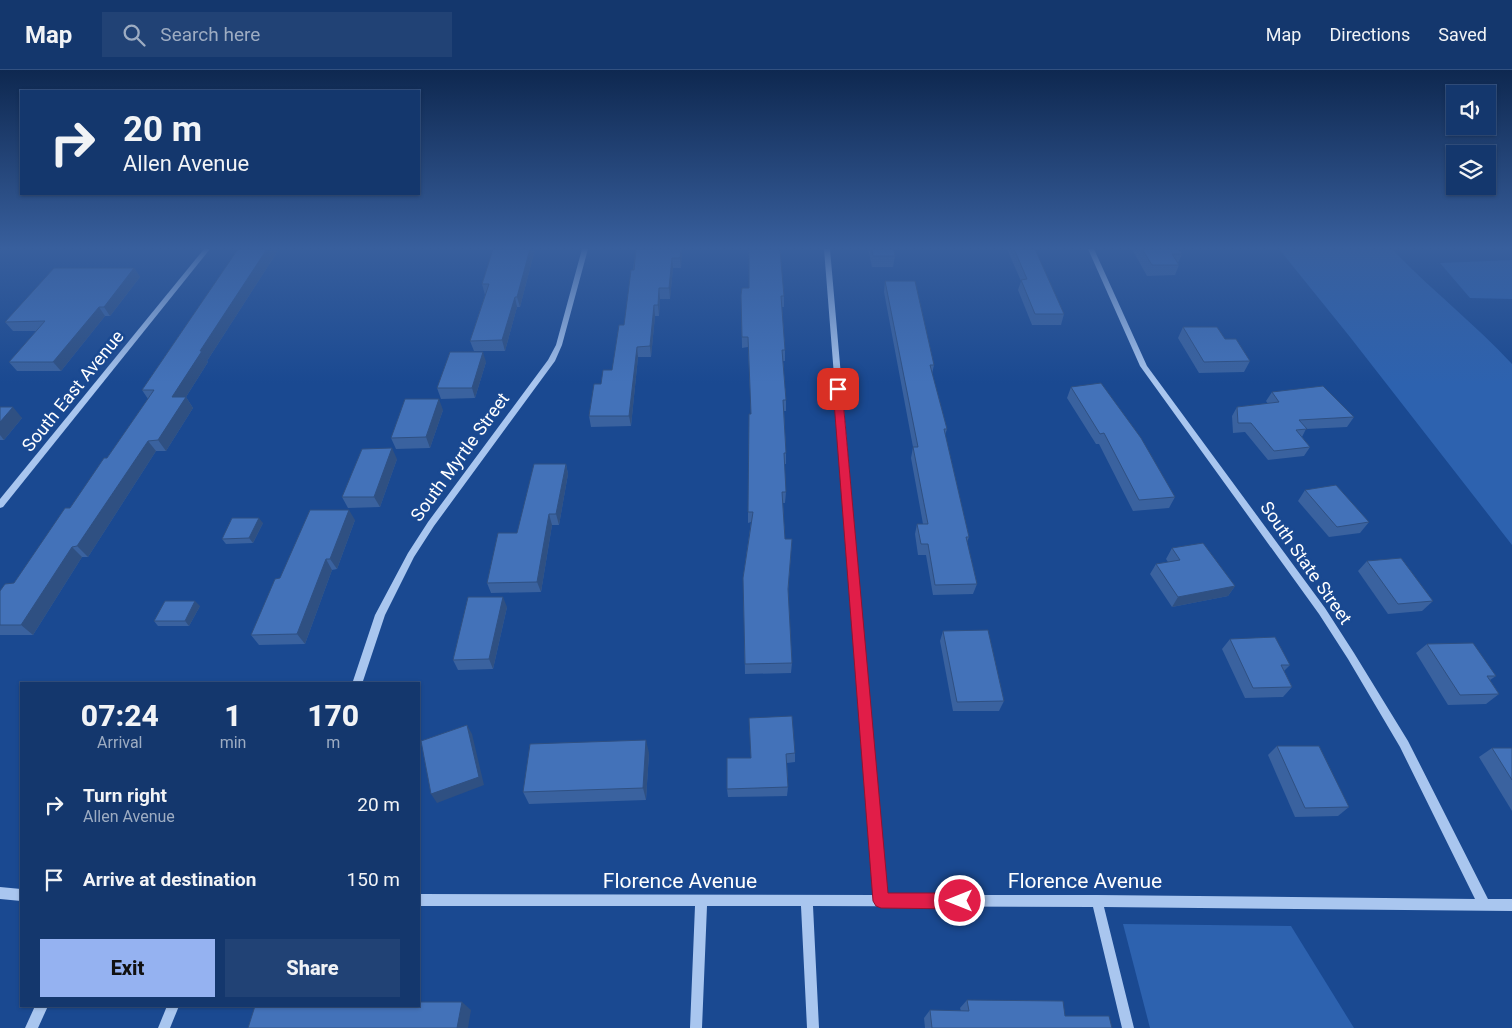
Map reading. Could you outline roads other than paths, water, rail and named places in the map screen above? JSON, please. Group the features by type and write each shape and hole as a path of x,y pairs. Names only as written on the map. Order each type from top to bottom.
{"street":[{"name":"South East Avenue","path":"0,505 171,294"},
{"name":"South Myrtle Street","path":"358,682 380,615 411,555 431,524 551,361 559,344 573,294"},
{"path":"831,294 881,901"},
{"name":"South State Street","path":"1111,294 1144,366 1322,611 1351,656 1404,744 1484,904"},
{"path":"0,893 20,894"},
{"name":"Florence Avenue","path":"420,900 1097,901 1512,905"},
{"path":"696,1028 701,901"},
{"path":"807,901 813,1028"},
{"path":"1097,901 1128,1028"},
{"path":"31,1028 42,1007"},
{"path":"164,1028 173,1007"}]}
